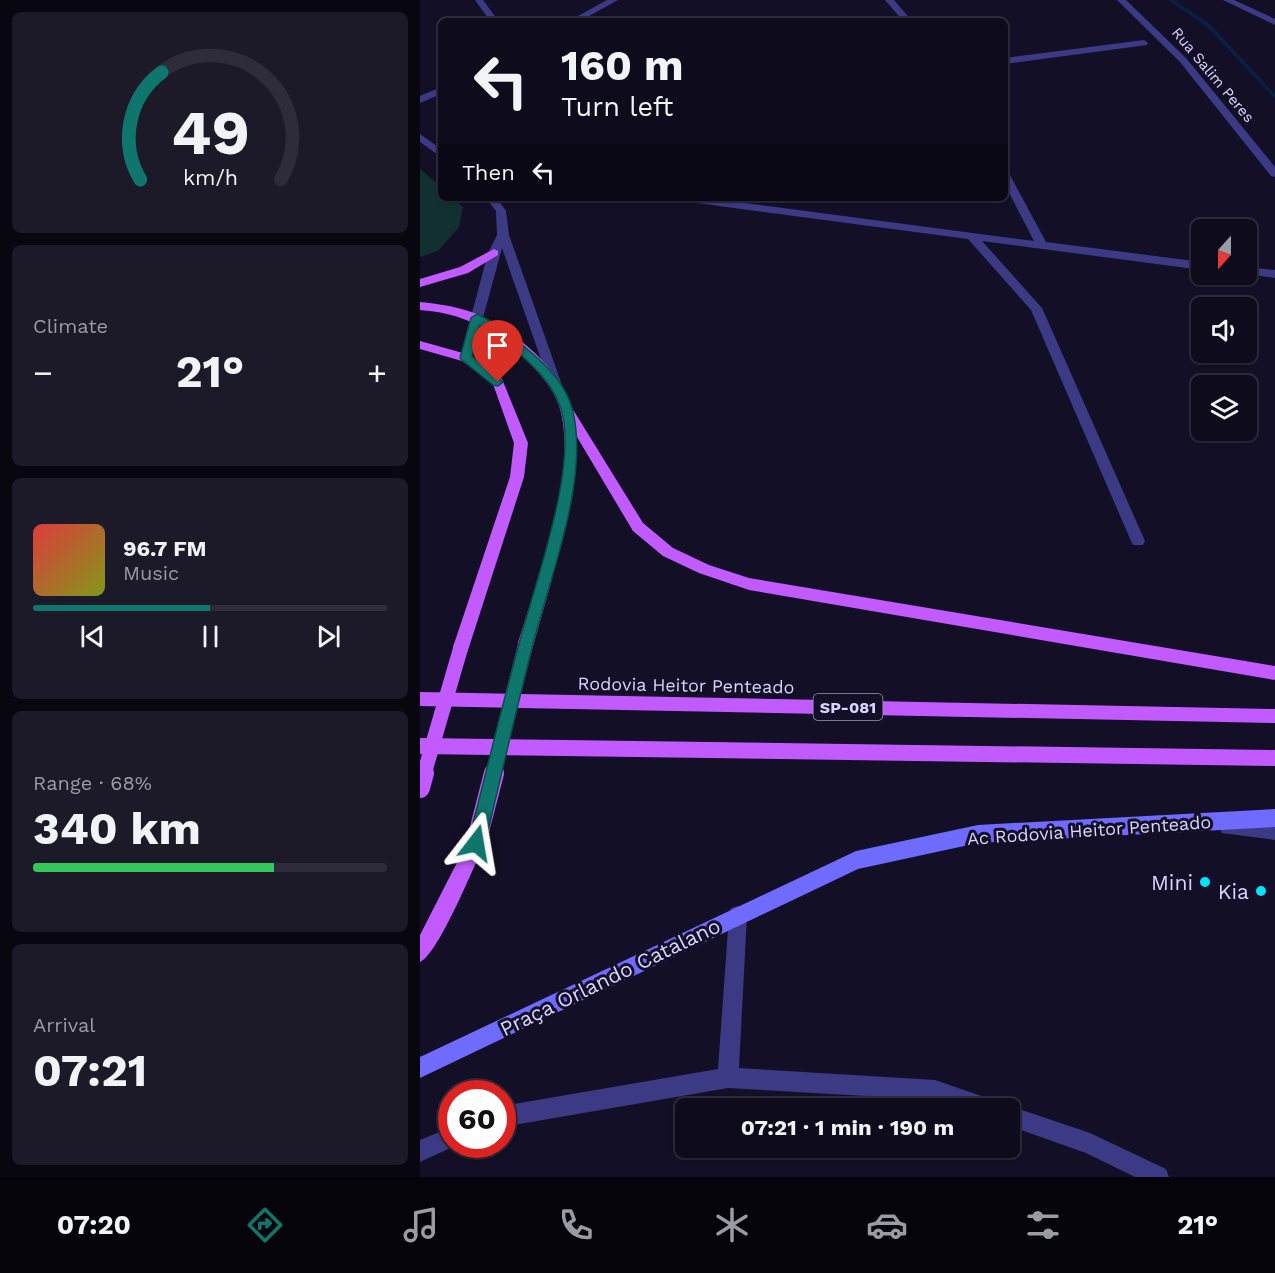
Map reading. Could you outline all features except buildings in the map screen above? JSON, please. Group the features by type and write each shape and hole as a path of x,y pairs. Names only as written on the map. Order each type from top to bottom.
{"main road":[{"path":"420,283 464,270 494,253"},
{"path":"420,306 477,318 524,351 556,385 567,410 638,527 668,552 705,569 749,584 1275,673"},
{"path":"420,345 466,358 498,382 521,443 517,477 461,647 420,788"},
{"path":"420,952 432,933 476,843 560,519 571,437 567,410"},
{"name":"Rodovia Heitor Penteado","path":"420,699 1275,716"},
{"path":"420,746 1275,758"},
{"name":"Ac Rodovia Heitor Penteado","path":"738,915 856,860 978,834 1275,818"},
{"name":"Praça Orlando Catalano","path":"420,1068 738,915"}],"street":[{"path":"479,0 492,18"},
{"path":"579,18 614,0"},
{"path":"889,0 905,18"},
{"name":"Rua Salim Peres","path":"1121,0 1146,19 1168,43 1275,174"},
{"path":"1227,0 1275,22"},
{"path":"1008,61 1144,43"},
{"path":"420,100 438,91"},
{"path":"420,137 438,152"},
{"path":"1008,182 1041,244"},
{"path":"493,201 501,211 503,235 556,385"},
{"path":"705,201 1191,264"},
{"path":"466,358 494,253 503,235"},
{"path":"971,235 1036,308 1138,541"},
{"path":"1257,272 1275,274"},
{"path":"1195,823 1275,831"},
{"name":"Praça Orlando Catalano","path":"728,1078 738,915"},
{"path":"516,1115 728,1078 935,1090 959,1098"},
{"path":"1020,1120 1090,1144 1158,1177"},
{"path":"420,1151 438,1143"}],"green space":[{"path":"420,169 438,184 438,201 456,201 463,207 459,227 438,251 420,257"}],"waterway":[{"path":"1171,0 1208,25 1275,97"}],"place":[{"name":"Mini","path":"1205,882"},
{"name":"Kia","path":"1261,891"}],"route":[{"path":"476,843 560,519 570,461 571,437 567,410 556,385 524,351 477,318 466,358 498,382"}]}
